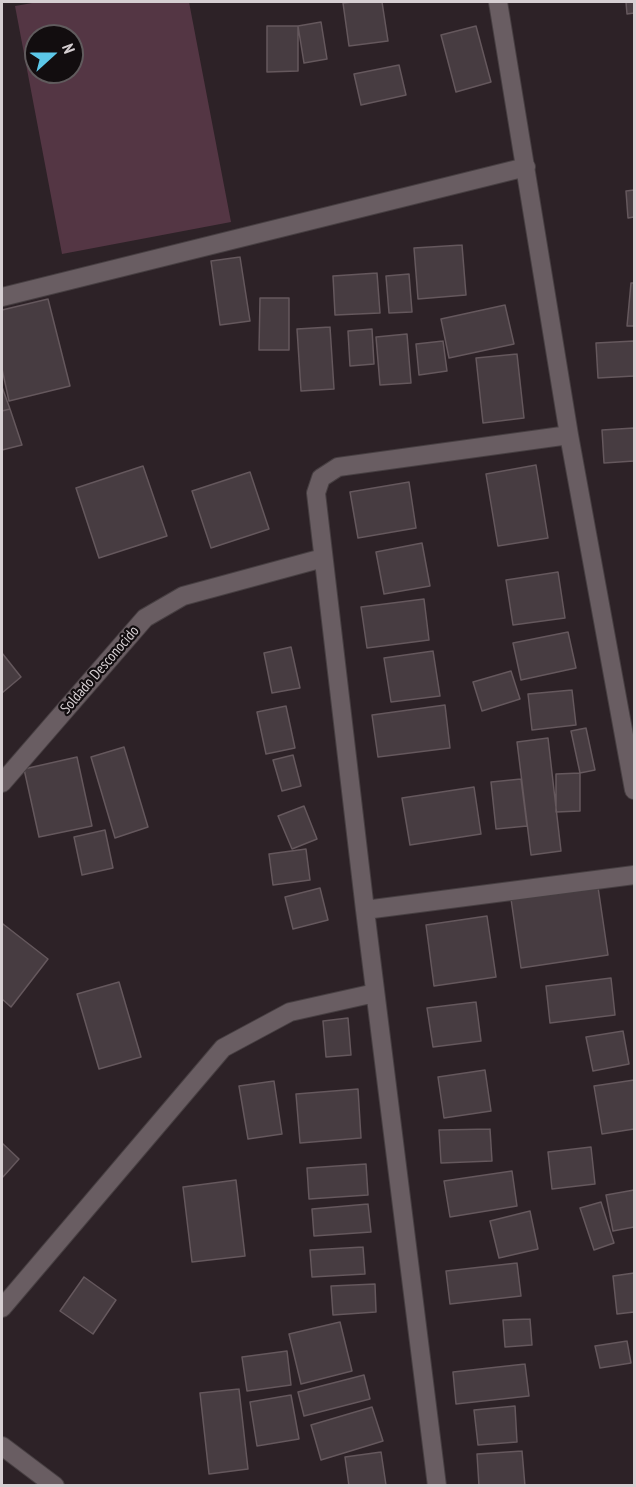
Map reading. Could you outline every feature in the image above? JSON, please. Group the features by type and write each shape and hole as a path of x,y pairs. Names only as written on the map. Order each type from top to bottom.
{"street":[{"path":"498,2 569,435 634,790"},
{"path":"2,297 526,167"},
{"path":"437,1485 375,993 316,493 321,478 338,467 569,435"},
{"name":"Soldado Desconocido","path":"2,783 145,618 183,596 323,558"},
{"path":"365,910 634,875"},
{"path":"2,1308 223,1048 290,1012 375,993"},
{"path":"2,1446 55,1485"}],"shaded area":[{"path":"38,2 189,2 231,222 62,254 30,84 84,84 84,24 24,24 24,53 15,6"}],"building":[{"path":"382,2 388,41 349,46 343,3"},
{"path":"626,2 634,2 634,13 627,14"},
{"path":"321,22 327,59 304,63 298,26"},
{"path":"267,26 298,26 298,71 267,72"},
{"path":"476,26 491,82 456,92 441,35"},
{"path":"399,65 406,95 361,105 354,74"},
{"path":"634,190 634,217 628,218 626,191"},
{"path":"462,245 466,295 418,299 414,248"},
{"path":"240,257 250,321 220,325 211,261"},
{"path":"377,273 380,313 335,315 333,276"},
{"path":"409,274 412,312 389,313 386,276"},
{"path":"631,283 634,283 634,326 627,326"},
{"path":"260,298 289,298 289,350 259,350"},
{"path":"48,299 70,386 9,401 2,369 2,310"},
{"path":"505,305 514,344 449,358 441,319"},
{"path":"330,327 334,389 301,391 297,329"},
{"path":"372,329 374,364 350,366 348,331"},
{"path":"407,334 411,383 380,385 376,337"},
{"path":"443,341 447,371 419,375 416,344"},
{"path":"634,341 634,376 598,378 596,343"},
{"path":"517,354 524,418 483,423 476,358"},
{"path":"2,387 10,409 2,411"},
{"path":"10,409 22,445 2,450 2,411"},
{"path":"634,428 634,461 604,463 602,430"},
{"path":"536,465 548,538 498,546 486,474"},
{"path":"143,466 167,536 99,558 76,488"},
{"path":"250,472 269,529 211,548 192,491"},
{"path":"409,482 416,528 358,538 350,492"},
{"path":"422,543 430,586 384,594 376,552"},
{"path":"558,572 565,618 513,625 506,580"},
{"path":"424,599 429,640 367,648 361,607"},
{"path":"568,632 576,668 521,680 513,643"},
{"path":"291,647 300,688 272,693 264,653"},
{"path":"433,651 440,696 391,702 384,658"},
{"path":"2,653 21,677 2,693"},
{"path":"511,671 520,699 482,711 473,682"},
{"path":"572,690 576,725 532,730 528,694"},
{"path":"445,705 450,748 378,757 372,715"},
{"path":"286,706 295,748 266,754 257,712"},
{"path":"586,728 595,770 580,773 571,731"},
{"path":"548,738 561,851 531,855 517,742"},
{"path":"124,747 148,827 115,838 91,757"},
{"path":"293,755 301,786 282,791 273,760"},
{"path":"77,757 92,826 39,837 24,769"},
{"path":"580,773 580,811 556,812 556,774"},
{"path":"521,779 527,826 496,829 491,782"},
{"path":"474,787 481,834 410,845 402,798"},
{"path":"304,806 317,839 292,849 278,816"},
{"path":"105,830 113,868 82,875 74,837"},
{"path":"306,849 310,880 273,885 269,854"},
{"path":"598,887 608,955 521,968 511,899"},
{"path":"320,888 328,920 293,929 285,897"},
{"path":"487,916 496,977 434,986 426,925"},
{"path":"3,924 48,959 11,1007 2,999"},
{"path":"611,978 615,1015 550,1023 546,986"},
{"path":"119,982 141,1057 99,1069 77,994"},
{"path":"476,1002 481,1041 433,1047 427,1008"},
{"path":"348,1018 351,1055 326,1057 323,1021"},
{"path":"623,1031 629,1064 593,1071 586,1037"},
{"path":"485,1070 491,1111 444,1118 438,1077"},
{"path":"634,1080 634,1129 602,1134 594,1086"},
{"path":"274,1081 282,1134 248,1139 239,1086"},
{"path":"358,1089 361,1138 300,1143 296,1094"},
{"path":"490,1129 492,1161 441,1163 439,1130"},
{"path":"2,1143 19,1159 2,1178"},
{"path":"591,1147 595,1184 552,1189 548,1152"},
{"path":"366,1164 368,1195 309,1199 307,1168"},
{"path":"512,1171 517,1206 450,1217 444,1181"},
{"path":"236,1180 245,1256 192,1262 183,1187"},
{"path":"634,1190 634,1227 613,1231 606,1195"},
{"path":"601,1202 614,1243 594,1250 580,1208"},
{"path":"368,1204 371,1232 314,1236 312,1209"},
{"path":"530,1211 538,1249 499,1258 490,1221"},
{"path":"363,1247 365,1274 312,1277 310,1250"},
{"path":"517,1263 521,1296 450,1304 446,1271"},
{"path":"634,1273 634,1312 617,1314 613,1276"},
{"path":"84,1277 116,1300 93,1334 60,1311"},
{"path":"375,1284 376,1312 333,1315 331,1286"},
{"path":"530,1319 532,1345 505,1347 503,1320"},
{"path":"340,1322 352,1371 301,1384 289,1334"},
{"path":"627,1341 631,1363 600,1368 595,1346"},
{"path":"287,1351 291,1385 247,1391 242,1357"},
{"path":"525,1364 529,1396 456,1404 453,1372"},
{"path":"364,1375 370,1399 304,1416 298,1392"},
{"path":"239,1389 248,1469 209,1474 200,1393"},
{"path":"291,1395 299,1439 257,1446 250,1402"},
{"path":"515,1406 517,1442 478,1445 474,1410"},
{"path":"372,1407 383,1441 321,1460 311,1425"},
{"path":"522,1451 525,1486 479,1486 477,1454"},
{"path":"381,1452 386,1485 349,1486 345,1457"}]}
